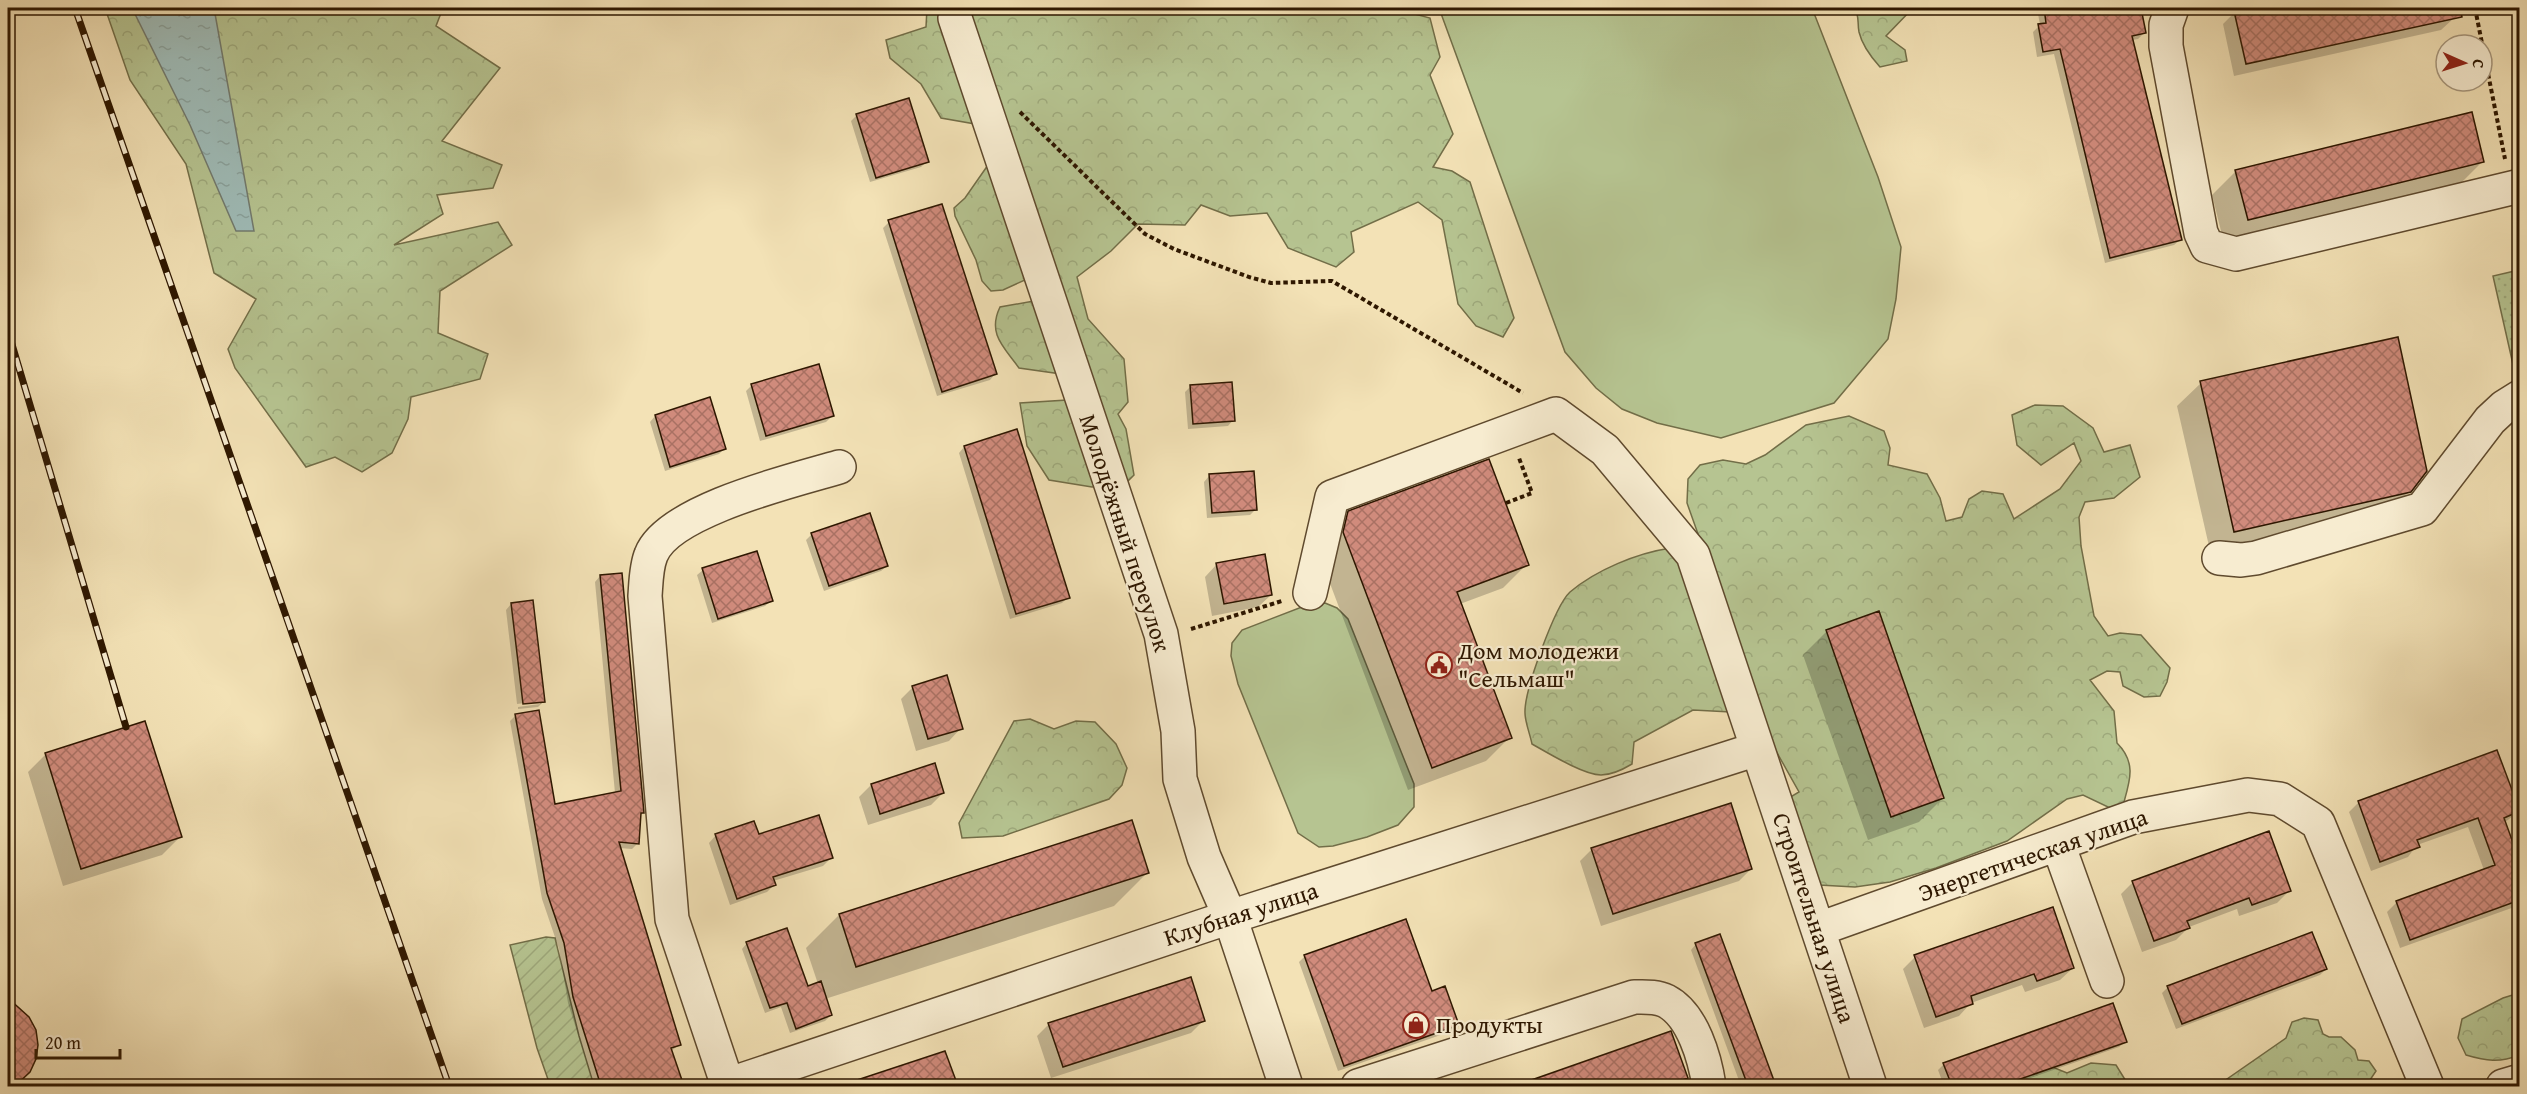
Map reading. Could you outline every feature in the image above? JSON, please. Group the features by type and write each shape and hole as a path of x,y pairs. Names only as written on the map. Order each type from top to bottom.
{"street":[{"path":"2172,8 2166,25 2166,46 2201,233 2207,246 2236,254 2518,187"},
{"name":"Молодёжный переулок","path":"955,18 1161,634 1179,731 1180,780 1204,857 1230,917 1286,1086"},
{"path":"2218,558 2241,560 2256,558 2422,509 2490,420 2520,397"},
{"path":"1310,593 1332,497 1556,414"},
{"name":"Строительная улица","path":"1556,414 1605,450 1694,555 1870,1086"},
{"path":"728,1086 672,919 645,596 651,553 668,533 692,517 773,486 839,467"},
{"name":"Клубная улица","path":"728,1086 1230,917 1757,749"},
{"name":"Энергетическая улица","path":"1819,929 2133,817 2248,795 2280,799 2318,823 2427,1086"},
{"path":"2058,844 2108,981"},
{"path":"1358,1086 1634,997 1647,996 1668,1002 1679,1012 1699,1045 1709,1086"},
{"path":"2503,1086 2520,1081"}],"path":[{"path":"2475,8 2502,152 2518,187"},
{"path":"1014,106 1145,234 1173,249 1271,283 1332,281 1556,414"},
{"path":"1506,504 1532,493 1510,432"},
{"path":"1161,634 1178,633 1310,593"}],"green space":[{"path":"105,8 443,8 436,26 500,68 442,141 502,165 493,188 437,195 443,214 394,245 498,222 512,245 440,291 438,333 488,354 480,379 411,397 408,419 392,453 362,472 335,457 306,467 235,368 228,349 256,299 214,273 186,164 130,80"},
{"path":"927,8 1392,8 1430,18 1440,57 1430,75 1453,134 1433,167 1452,171 1470,182 1514,318 1503,337 1476,326 1458,304 1442,220 1418,202 1351,232 1354,252 1336,267 1288,248 1267,213 1230,216 1201,205 1185,225 1138,224 1111,251 1077,277 1088,319 1124,359 1128,402 1118,414 1126,429 1134,475 1125,484 1092,487 1049,480 1027,446 1020,403 1067,400 1061,374 1019,368 1003,347 996,333 996,317 1000,307 1034,301 1027,279 1003,290 991,291 982,281 976,260 955,216 954,208 965,198 988,165 975,124 941,118 921,84 890,58 886,40 926,27"},
{"path":"1439,8 1812,8 1878,177 1901,247 1896,299 1888,339 1834,403 1721,438 1657,423 1622,409 1596,388 1565,352"},
{"path":"1854,8 1913,8 1886,36 1905,50 1907,61 1880,67 1862,42"},
{"path":"2519,270 2519,391 2493,276"},
{"path":"2035,405 2063,406 2093,428 2104,452 2130,445 2140,477 2114,498 2085,502 2079,517 2081,546 2094,616 2108,636 2120,633 2141,635 2170,668 2167,682 2160,696 2144,697 2123,686 2120,672 2107,671 2090,680 2114,711 2117,743 2124,751 2130,766 2129,782 2122,809 2108,807 2083,795 2067,799 2007,841 1936,868 1890,882 1855,887 1819,885 1782,802 1799,792 1766,733 1731,712 1693,710 1634,742 1632,764 1605,775 1576,768 1532,744 1525,717 1526,702 1541,649 1564,600 1580,584 1631,558 1675,547 1703,548 1687,503 1688,479 1700,465 1723,460 1746,464 1765,455 1806,425 1849,416 1884,431 1890,448 1888,465 1927,474 1940,498 1946,521 1962,517 1969,499 1982,491 2003,494 2014,519 2060,489 2081,461 2074,443 2041,465 2017,445 2012,415"},
{"path":"1325,603 1337,608 1348,619 1414,784 1414,807 1398,825 1367,837 1333,846 1319,847 1298,833 1238,684 1231,656 1232,643 1242,630 1307,605"},
{"path":"1030,719 1054,729 1076,721 1095,722 1116,744 1127,768 1122,785 1109,799 1003,836 962,838 959,823 1014,721"},
{"path":"546,937 555,938 594,1086 550,1085 537,1048 510,945"},
{"path":"2519,993 2519,1055 2493,1060 2466,1055 2458,1038 2462,1019 2503,998"},
{"path":"2304,1018 2318,1020 2323,1034 2329,1037 2341,1037 2355,1050 2358,1060 2369,1061 2376,1071 2366,1086 2217,1086 2286,1038 2292,1022"},
{"path":"2035,1060 2067,1073 2091,1063 2116,1065 2129,1086 1994,1086 1994,1080"}],"water":[{"path":"132,8 214,8 254,231 236,231 190,125"}],"building":[{"path":"2044,8 2141,8 2146,33 2132,36 2182,240 2110,258 2060,49 2043,52 2038,24 2046,23"},
{"path":"2248,8 2460,8 2462,17 2246,64 2234,11"},
{"path":"909,98 929,162 876,178 856,114"},
{"path":"2472,112 2484,162 2248,220 2235,170"},
{"path":"942,204 997,374 942,392 888,220"},
{"path":"2398,337 2427,471 2411,492 2234,532 2200,381"},
{"path":"819,364 834,416 766,436 751,384"},
{"path":"1232,382 1235,421 1193,424 1190,385"},
{"path":"710,397 726,449 670,467 655,415"},
{"path":"1017,429 1070,598 1016,614 964,446"},
{"name":"Дом молодежи \"Сельмаш\"","path":"1489,459 1529,565 1457,592 1512,738 1432,768 1343,532 1348,511"},
{"path":"1254,471 1257,510 1212,513 1209,474"},
{"path":"870,513 888,566 829,586 811,533"},
{"path":"757,551 773,601 718,619 702,568"},
{"path":"1265,554 1272,595 1224,604 1216,563"},
{"path":"622,573 644,813 641,813 639,844 619,842 681,1045 671,1048 684,1086 601,1086 573,997 564,943 547,893 515,714 539,710 555,804 621,791 600,575"},
{"path":"533,600 545,702 523,704 511,603"},
{"path":"1879,611 1944,798 1891,817 1826,630"},
{"path":"947,675 963,729 928,739 912,686"},
{"path":"145,721 182,837 81,869 45,753"},
{"path":"2497,750 2520,811 2504,818 2520,862 2520,900 2410,940 2396,901 2495,865 2478,818 2417,840 2420,847 2380,862 2358,801"},
{"path":"935,763 944,793 880,814 871,784"},
{"path":"1731,803 1752,869 1613,914 1591,848"},
{"path":"819,815 833,858 773,877 776,885 737,899 715,834 754,821 759,834"},
{"path":"1132,820 1149,873 856,967 839,914"},
{"path":"2269,831 2291,891 2252,905 2249,898 2187,921 2190,928 2154,941 2132,881"},
{"path":"2053,907 2074,968 2037,981 2034,974 1971,996 1973,1004 1936,1017 1914,955"},
{"path":"1406,919 1432,991 1445,986 1459,1025 1344,1066 1304,955"},
{"path":"787,928 808,986 821,981 832,1015 796,1029 787,1003 770,1008 746,942"},
{"path":"2312,932 2327,969 2182,1024 2167,986"},
{"path":"1720,934 1776,1086 1748,1086 1695,943"},
{"path":"1191,977 1205,1021 1063,1067 1048,1023"},
{"path":"8,998 29,1017 36,1030 38,1045 36,1059 30,1072 15,1086 8,1086"},
{"path":"2113,1003 2127,1042 2000,1086 1952,1086 1943,1063"},
{"path":"1671,1031 1688,1078 1665,1086 1523,1086 1523,1083"},
{"path":"945,1051 958,1086 852,1086 851,1082"}],"railway":[{"path":"75,8 449,1086"},
{"path":"8,331 126,727"}],"place":[{"name":"Дом молодежи \"Сельмаш\"","path":"1439,665"},
{"name":"Продукты","path":"1416,1025"}]}
